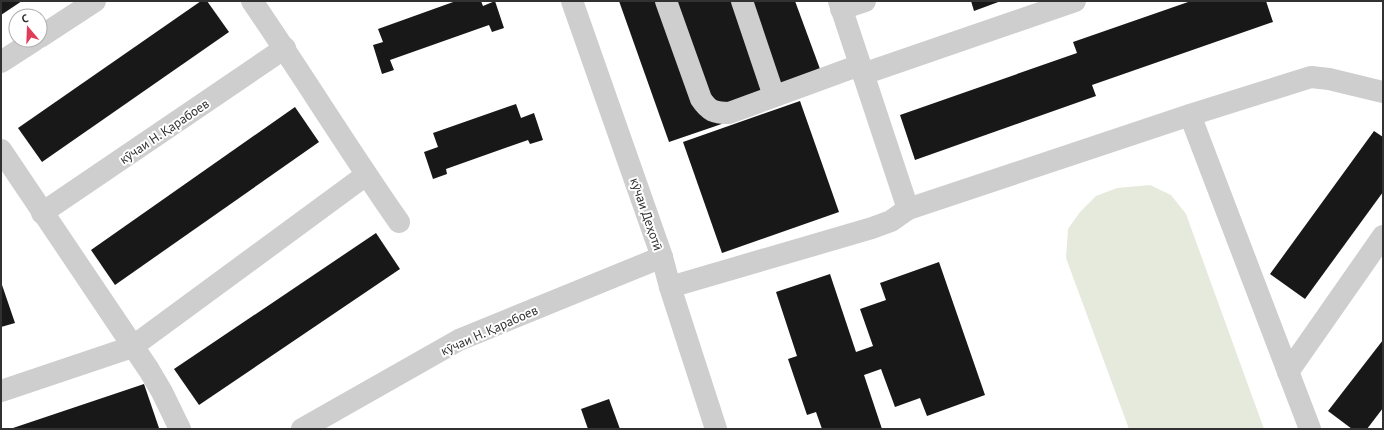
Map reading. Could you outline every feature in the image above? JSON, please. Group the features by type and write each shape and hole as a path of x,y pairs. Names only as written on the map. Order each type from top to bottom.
{"lane":[{"path":"48,32 95,1"},
{"path":"252,1 285,48 366,175 399,222"},
{"name":"кӯчаи Деҳотӣ","path":"572,1 662,257 670,287 716,429"},
{"path":"666,1 701,99 708,109 719,113 729,113 774,96 1075,1"},
{"path":"742,1 774,96"},
{"path":"865,1 840,5 908,210"},
{"path":"1,62 23,48"},
{"name":"кӯчаи Н. Қарабоев","path":"42,213 285,48"},
{"path":"670,287 872,228 891,221 908,210 1190,115 1311,77 1329,79 1383,92"},
{"path":"1190,115 1310,429"},
{"path":"1,150 162,392 180,429"},
{"path":"1,391 132,347 366,175"},
{"path":"1288,372 1383,236"},
{"name":"кӯчаи Н. Қарабоев","path":"302,429 459,340 662,257"}],"shaded area":[{"path":"1150,185 1171,195 1186,214 1264,429 1129,429 1066,258 1068,229 1080,212 1096,196 1117,188"}],"building":[{"path":"1,1 22,1 12,8 8,8 8,10 1,15"},
{"path":"201,1 207,1 229,32 42,162 18,128"},
{"path":"456,1 481,1 483,6 495,1 504,28 492,32 489,25 390,60 394,70 382,74 373,45 383,42 378,29"},
{"path":"619,1 795,1 827,88 669,142"},
{"path":"971,1 1001,1 974,11"},
{"path":"1191,1 1266,1 1273,22 1092,85 1096,96 915,160 900,115 1077,53 1073,42"},
{"path":"800,101 839,212 722,253 683,142"},
{"path":"516,104 521,118 534,113 543,140 530,144 528,140 446,169 447,174 433,179 424,152 438,147 433,133"},
{"path":"295,107 319,142 115,285 91,250"},
{"path":"1374,131 1383,137 1383,192 1305,299 1270,274"},
{"path":"376,233 400,269 199,405 174,369"},
{"path":"939,262 985,395 927,416 920,398 895,407 881,369 864,375 882,429 822,429 816,412 807,415 788,359 797,356 776,292 830,274 856,352 873,346 860,309 886,300 880,283"},
{"path":"1,282 15,323 1,327"},
{"path":"1383,340 1383,408 1367,429 1352,429 1328,411"},
{"path":"144,384 159,428 10,429"},
{"path":"609,399 620,429 588,429 581,409"}]}
